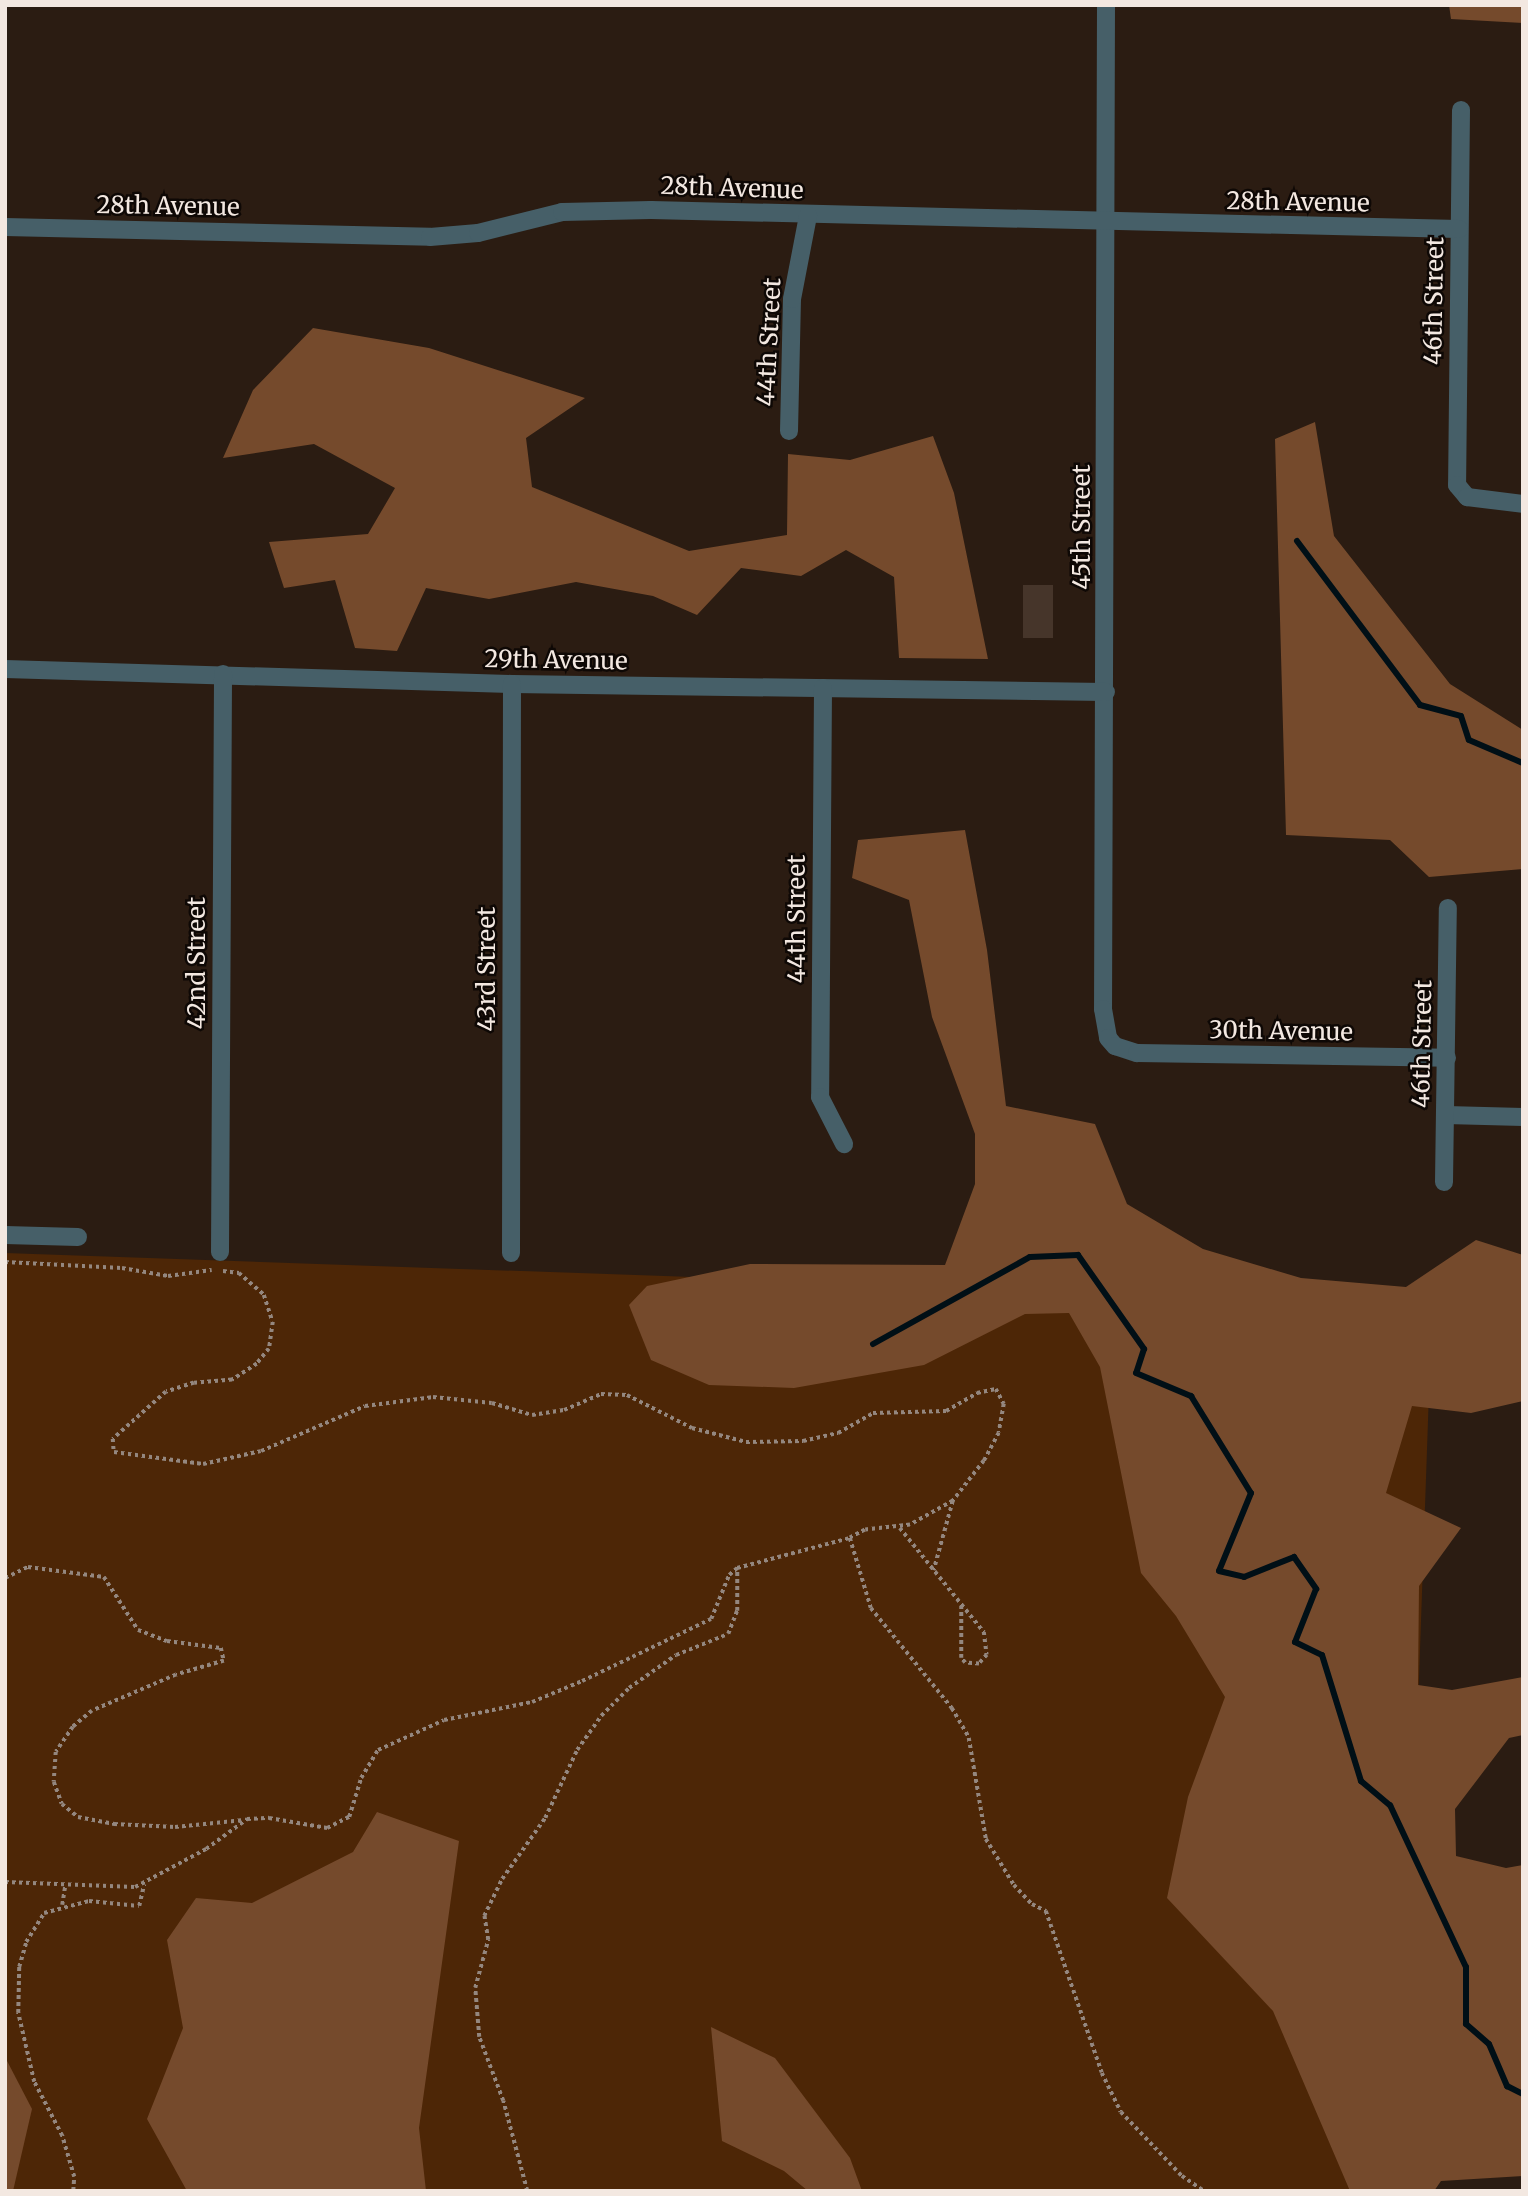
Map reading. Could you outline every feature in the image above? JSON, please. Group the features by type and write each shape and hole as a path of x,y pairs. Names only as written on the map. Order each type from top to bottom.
{"street":[{"name":"45th Street","path":"1107,5 1103,1009 1108,1038 1115,1046"},
{"name":"46th Street","path":"1461,110 1460,493 1492,503 1523,503"},
{"name":"28th Avenue","path":"5,227 430,237 478,233 544,214 586,210 1459,229"},
{"name":"44th Street","path":"789,431 792,299 808,216"},
{"name":"29th Avenue","path":"5,669 512,684 1106,692"},
{"name":"42nd Street","path":"220,1252 223,674"},
{"name":"43rd Street","path":"511,1253 512,684"},
{"name":"44th Street","path":"823,688 820,1097 844,1144"},
{"name":"46th Street","path":"1444,1182 1448,908"},
{"name":"30th Avenue","path":"1115,1046 1146,1053 1447,1058"},
{"path":"1446,1115 1523,1117"},
{"path":"5,1235 78,1237"}],"path":[{"path":"5,1262 122,1268 168,1276 208,1269 239,1273 264,1295 273,1322 269,1349 257,1364 232,1380 194,1383 166,1392 113,1439 114,1452 203,1464 261,1451 365,1406 433,1397 492,1403 532,1415 564,1410 601,1394 627,1395 692,1427 746,1442 803,1441 838,1433 873,1413 946,1411 977,1393 996,1389 1004,1404 999,1433 984,1461 953,1501 934,1570"},
{"path":"5,1578 28,1567 104,1577 138,1630 167,1641 221,1648 224,1661 176,1675 92,1711 72,1727 56,1752 54,1782 62,1804 78,1817 114,1824 211,1826 269,1818 327,1828 349,1817 361,1778 378,1750 444,1720 532,1702 711,1619 729,1575 737,1568 850,1538 866,1530 900,1528 953,1501"},
{"path":"900,1528 984,1632 987,1655 979,1664 965,1663 961,1658 961,1606"},
{"path":"850,1538 871,1608 952,1708 969,1738 986,1839 1014,1885 1032,1904 1046,1911 1102,2073 1121,2112 1182,2176 1204,2191"},
{"path":"527,2191 503,2101 479,2037 475,1988 488,1940 484,1916 502,1879 545,1818 577,1750 601,1716 628,1688 677,1654 728,1634 737,1611 737,1568"},
{"path":"5,1882 144,1885 247,1819"},
{"path":"62,1905 65,1885"},
{"path":"73,2191 62,2136 34,2082 18,2013 26,1942 44,1913 62,1905 89,1901 139,1906 144,1885"}],"shaded area":[{"path":"1449,5 1523,5 1523,23 1451,19"},
{"path":"313,328 429,348 585,398 526,438 532,487 689,551 787,535 788,454 850,460 933,436 954,493 988,659 899,658 894,577 846,550 801,576 741,568 697,615 653,596 576,582 489,599 426,588 397,651 355,648 335,580 284,588 269,542 368,534 395,488 314,444 223,458 253,390"},
{"path":"1315,422 1334,536 1450,684 1523,730 1523,869 1429,877 1390,840 1286,835 1275,439"},
{"path":"965,830 987,950 1006,1106 1095,1124 1127,1204 1203,1249 1301,1278 1406,1287 1476,1240 1523,1255 1523,1401 1471,1413 1412,1406 1386,1493 1461,1528 1419,1586 1418,1685 1452,1690 1523,1677 1523,1735 1509,1738 1455,1809 1456,1856 1506,1868 1523,1865 1523,2176 1441,2181 1434,2191 1350,2191 1273,2011 1167,1898 1188,1797 1225,1697 1176,1616 1141,1573 1100,1367 1069,1313 1025,1314 924,1365 794,1388 709,1385 651,1360 629,1305 647,1286 750,1264 945,1265 975,1184 975,1134 932,1017 909,900 852,878 858,840"},
{"path":"5,1253 1432,1303 1401,2191 5,2191"},
{"path":"377,1812 459,1841 419,2128 426,2191 187,2191 147,2119 183,2028 167,1940 196,1898 252,1903 353,1852"},
{"path":"711,2027 775,2058 850,2158 862,2191 808,2191 784,2171 722,2141"},
{"path":"5,2057 32,2109 13,2191 5,2191"}],"building":[{"path":"1023,585 1053,585 1053,638 1023,638"}],"waterway":[{"path":"1297,541 1420,705 1461,716 1469,740 1523,763"},
{"path":"873,1344 1030,1257 1078,1255 1144,1349 1136,1373 1191,1396 1251,1493 1219,1571 1244,1577 1294,1557 1316,1589 1295,1642 1322,1655 1361,1781 1390,1805 1466,1967 1466,2024 1489,2044 1507,2086 1523,2094"}]}
